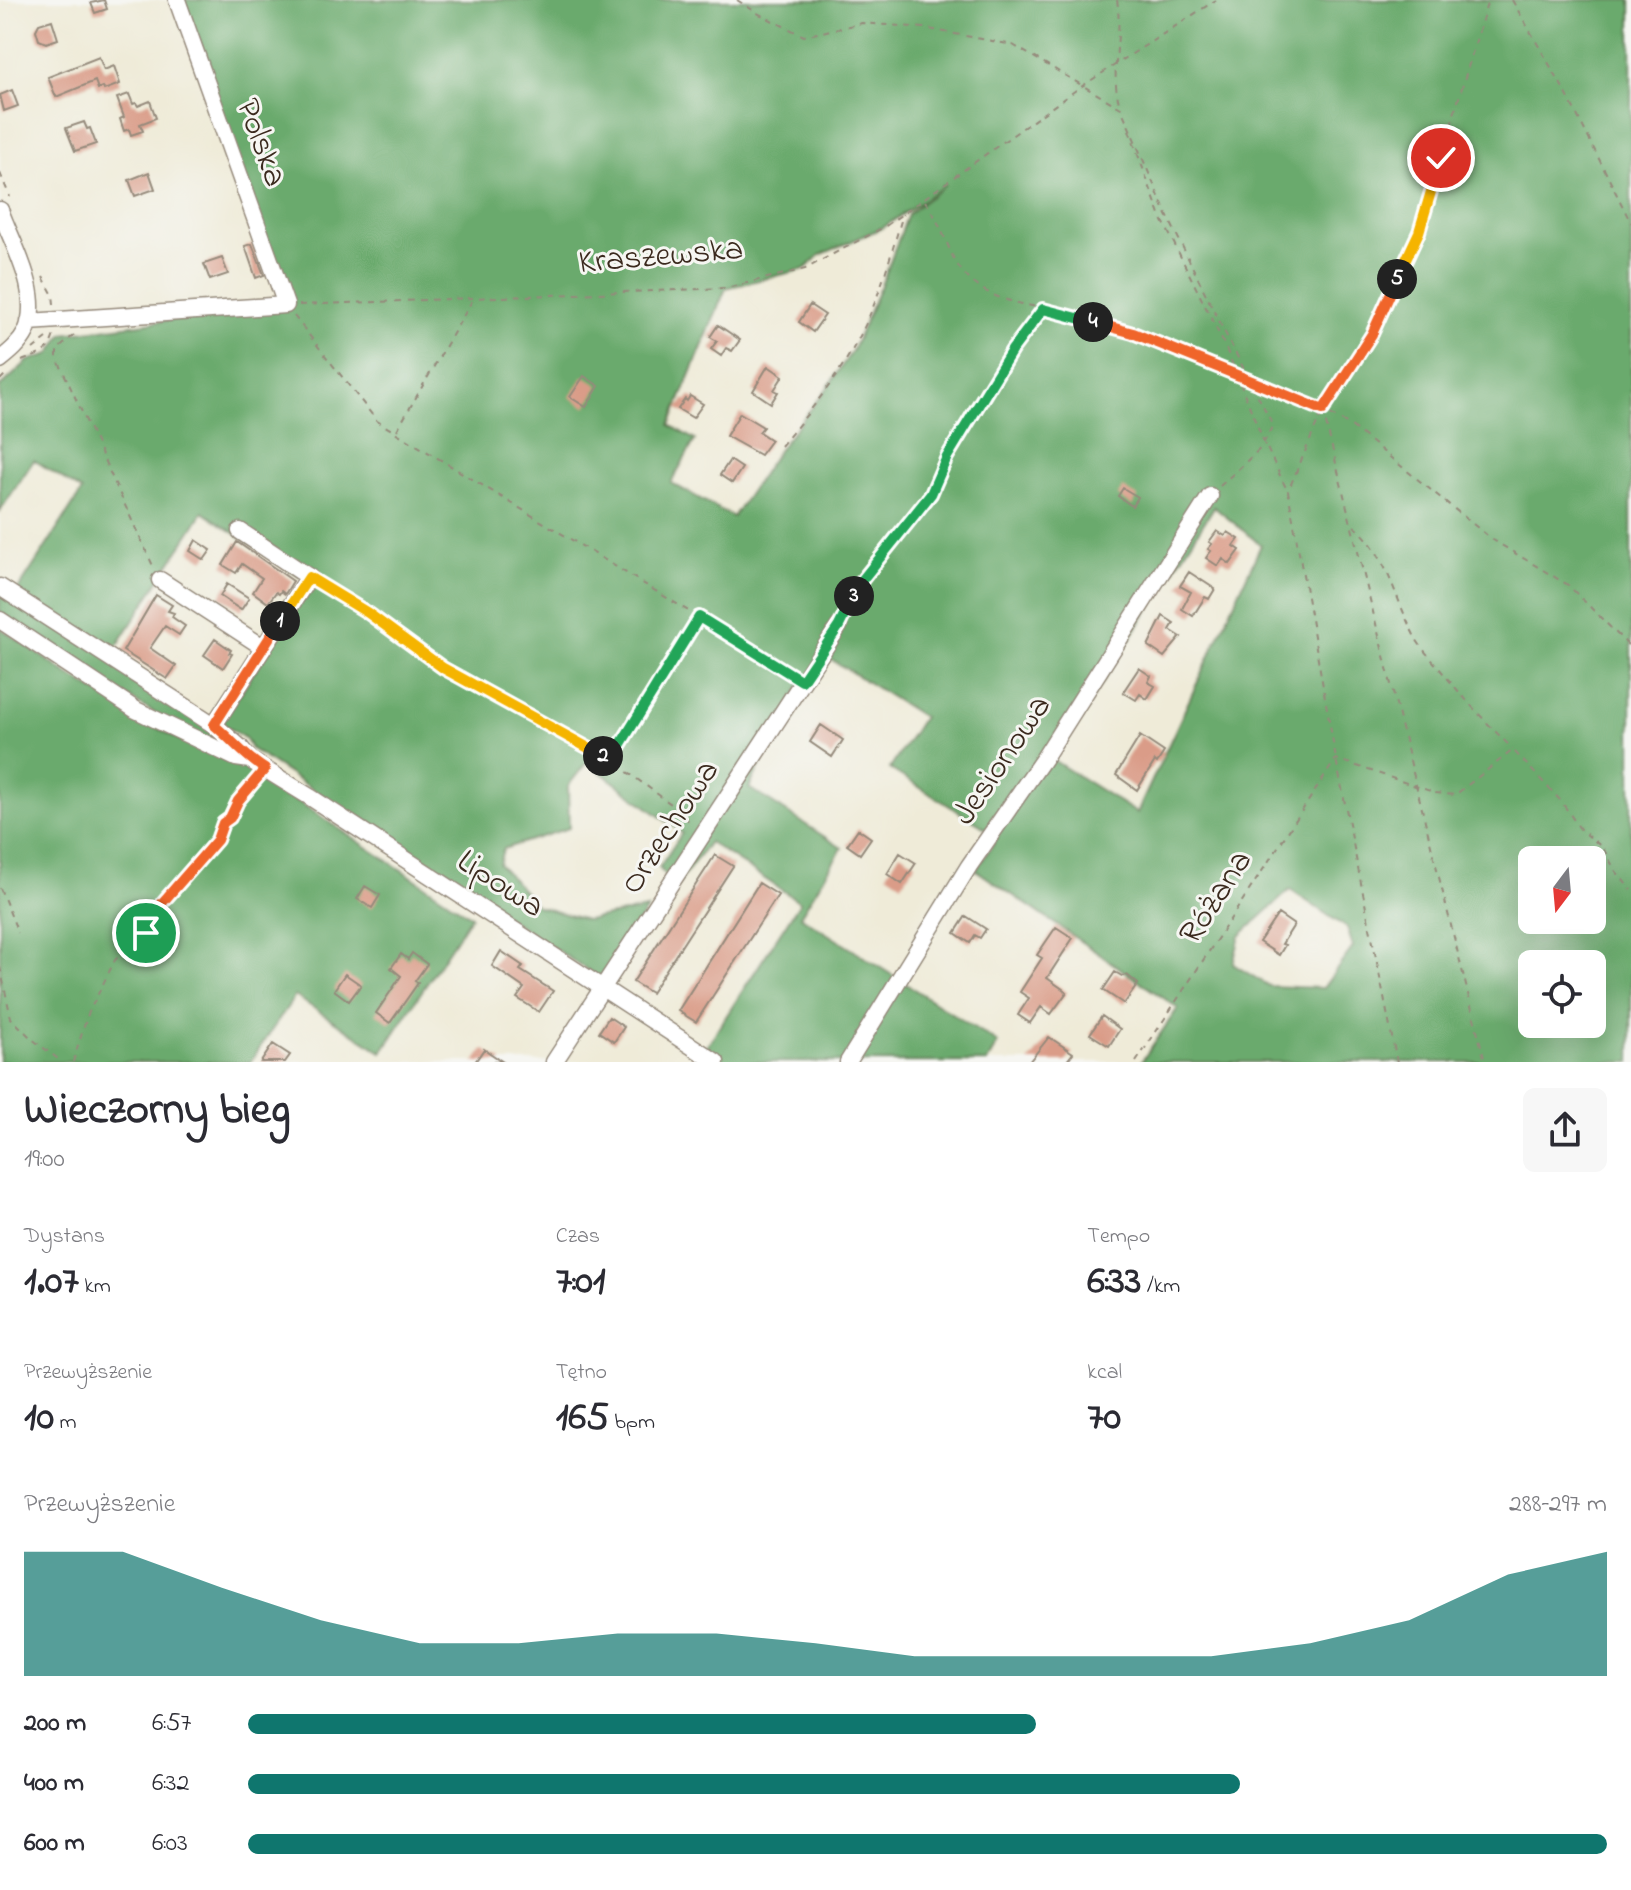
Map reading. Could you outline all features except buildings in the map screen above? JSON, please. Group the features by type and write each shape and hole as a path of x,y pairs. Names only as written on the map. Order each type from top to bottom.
{"street":[{"name":"Polska","path":"177,0 286,305"},
{"path":"0,210 28,284 31,306 29,322 21,341 0,360"},
{"path":"29,322 286,305"},
{"name":"Jesionowa","path":"848,1062 975,856 1044,758 1210,496"},
{"path":"214,725 309,577 240,531"},
{"path":"160,580 263,647"},
{"name":"Lipowa","path":"0,587 214,725 250,760 716,1062"},
{"name":"Lipowa","path":"0,620 136,710 236,758 250,760"},
{"name":"Orzechowa","path":"554,1062 839,626"}],"path":[{"path":"737,0 804,36 862,23 924,28 1013,45 1121,108 1166,213 1273,425 1264,443 1210,496"},
{"path":"1117,0 1120,19 1115,92 1160,215 1238,375 1264,443 1288,491 1336,759 1397,1062"},
{"name":"Kraszewska","path":"286,305 726,288 805,269 884,227 1118,62 1216,0"},
{"path":"1288,491 1323,410 1372,334 1419,232 1488,0"},
{"path":"1512,0 1567,95 1631,223"},
{"path":"925,201 940,222 954,259 973,283 992,296 1133,333 1323,410 1350,425 1493,540 1568,585 1631,648"},
{"path":"781,446 828,387 853,349 884,278 903,213"},
{"path":"396,432 473,299"},
{"path":"286,305 377,421 802,681"},
{"path":"839,626 863,579 931,494 963,430 1012,350 1043,309"},
{"path":"78,319 78,331 57,350 57,358 160,580"},
{"path":"56,333 43,354 19,363 49,335 56,333"},
{"path":"1323,410 1485,1062"},
{"path":"1351,524 1364,534 1379,559 1423,649 1464,699 1561,801 1580,829 1603,848 1631,890"},
{"path":"309,577 368,613 443,668 611,760 671,804 703,835"},
{"path":"611,760 699,617"},
{"path":"1336,759 1416,786 1455,795 1513,750"},
{"name":"Różana","path":"1136,1062 1336,759"},
{"path":"73,1062 88,1014 115,960 155,923 162,903 217,840 223,823 230,818 238,801 265,769"},
{"path":"0,888 18,933"},
{"path":"0,967 11,1018 62,1062"}],"green space":[{"path":"177,0 1631,0 1631,1062 1141,1062 1178,1008 976,870 998,836 890,769 923,717 832,660 802,681 749,788 842,848 800,916 998,1043 987,1062 724,1062 705,1049 800,902 709,842 676,887 659,868 682,833 587,762 568,786 569,828 503,849 499,864 537,906 586,920 647,909 601,979 251,749 246,739 221,723 311,584 203,512 110,657 229,742 227,750 138,704 0,612 0,584 16,593 82,491 34,460 0,511 0,387 28,361 50,354 63,334 286,305","holes":["945,185 908,214 853,349 733,517 671,483 695,440 670,425 726,288 805,269 820,255 884,227","1214,507 1261,545 1137,813 1053,760","1290,890 1347,928 1353,947 1323,988 1269,986 1233,964 1240,936"]},
{"path":"0,628 136,717 255,773 471,916 382,1052 295,996 250,1062 0,1062"}],"route":[{"path":"146,933 155,923 162,903 217,840 223,823 230,818 238,801 265,769 250,760 214,725 309,577 368,613 443,668 611,760 699,617 802,681 839,626 863,579 931,494 947,457 1012,350 1043,309 1133,333 1323,410 1372,334 1419,232 1441,158"}]}
